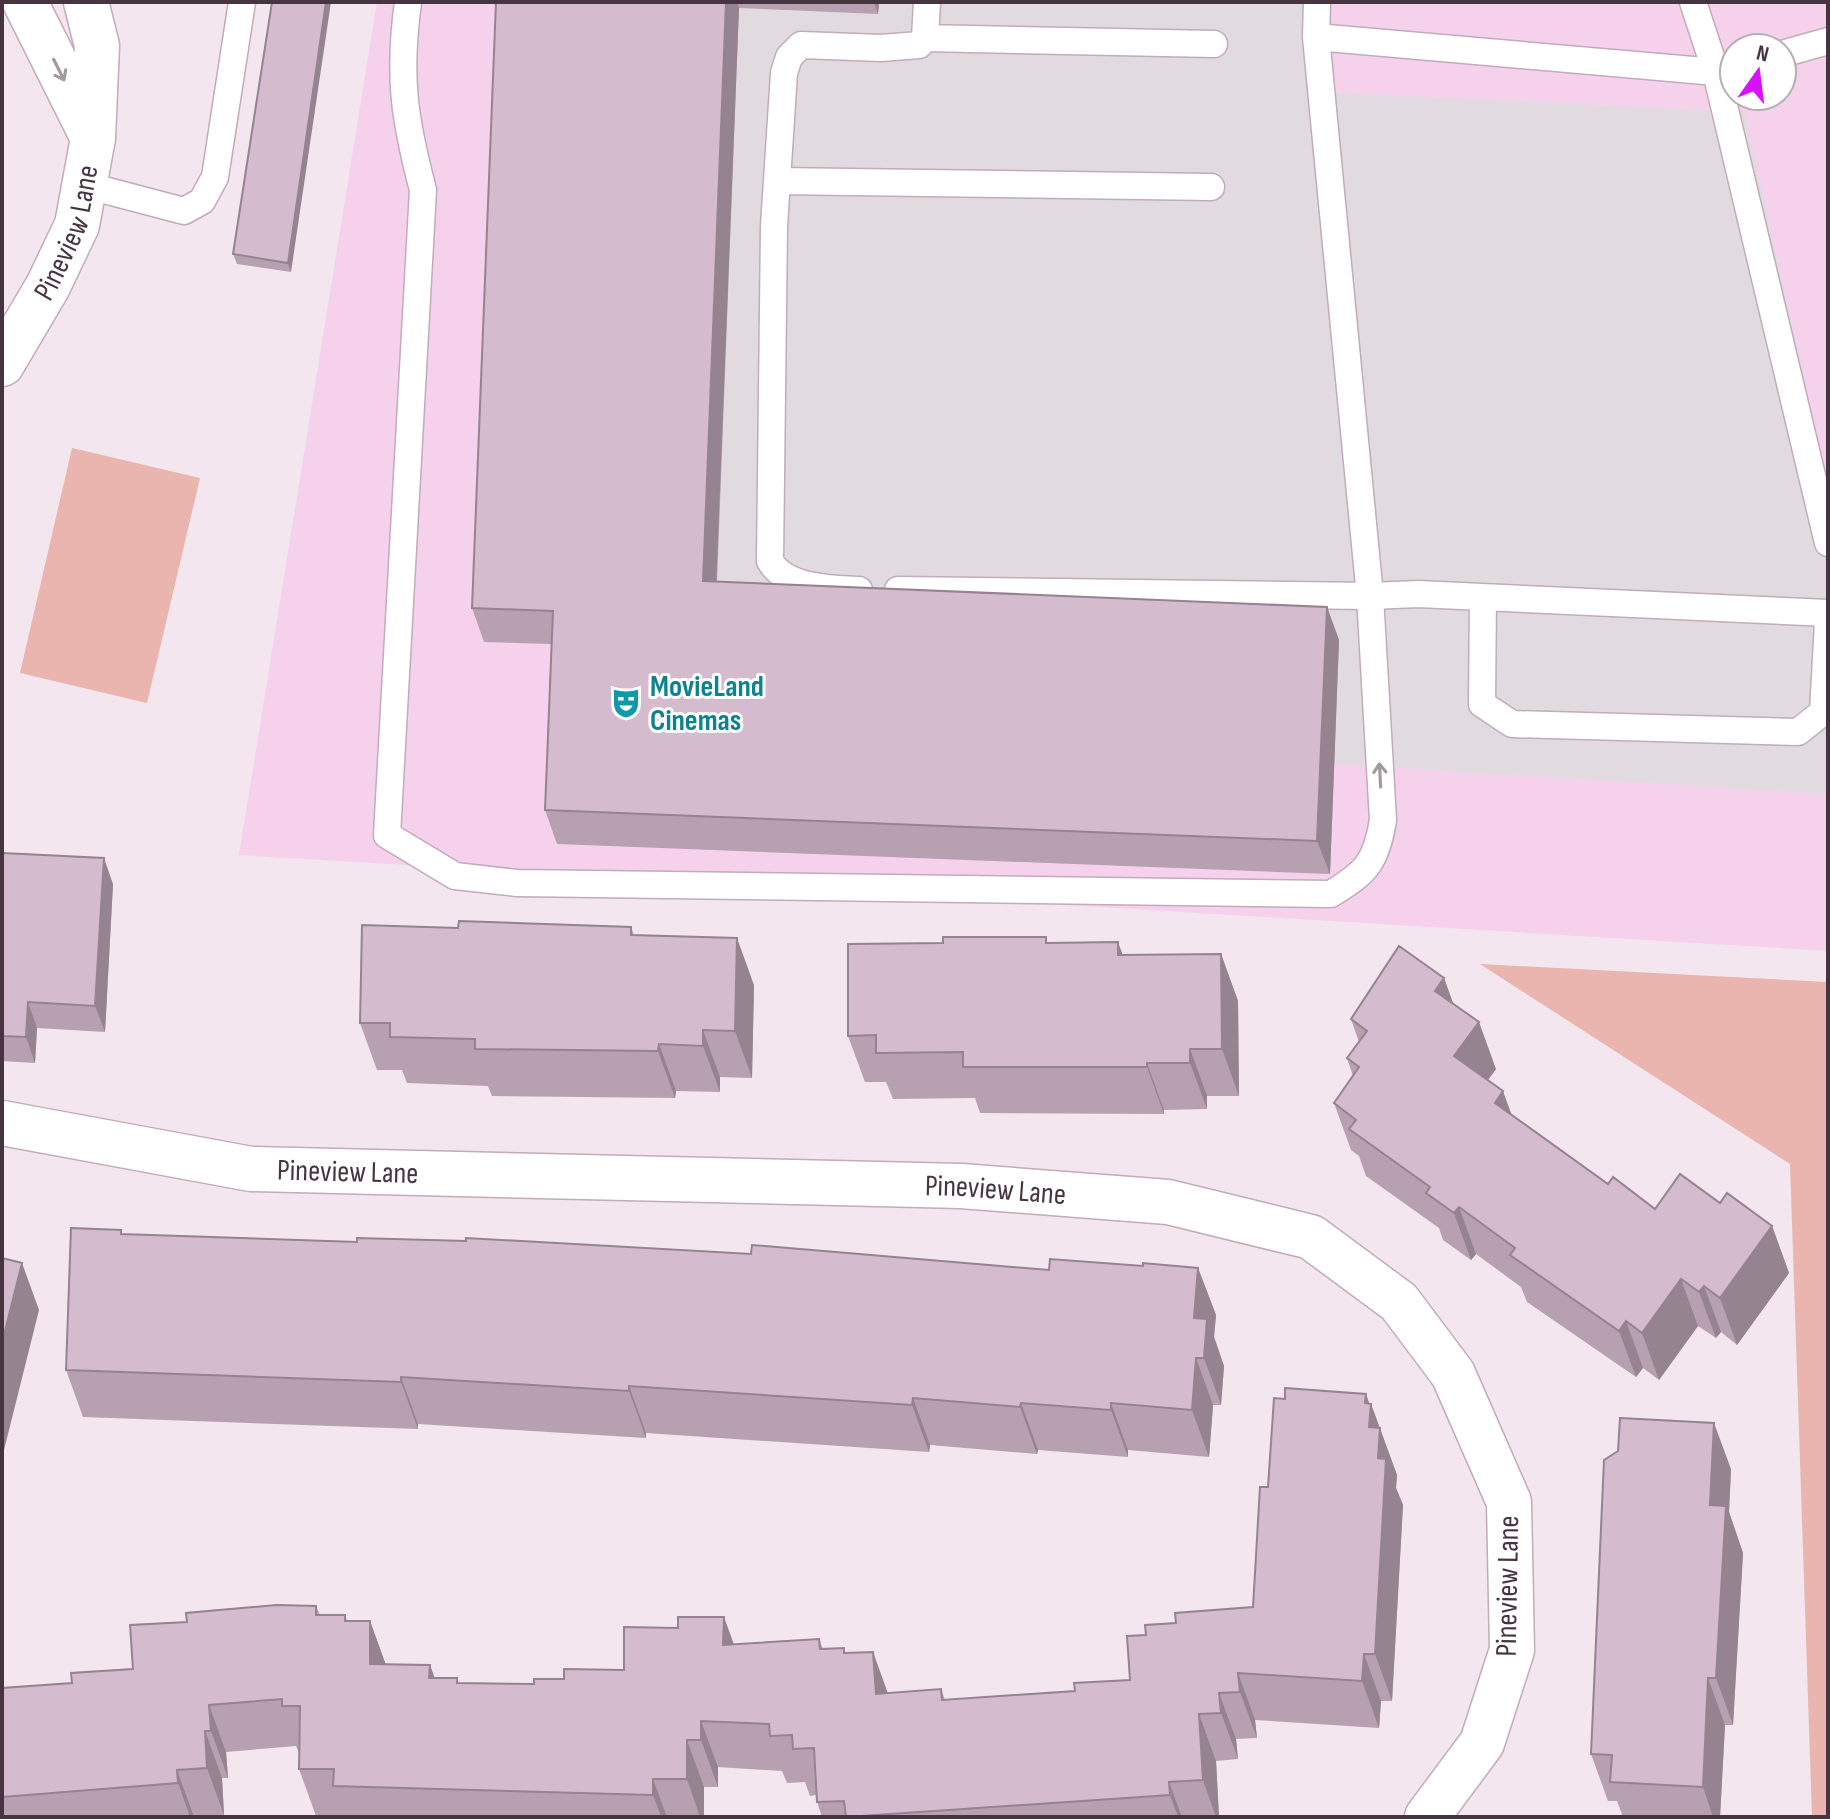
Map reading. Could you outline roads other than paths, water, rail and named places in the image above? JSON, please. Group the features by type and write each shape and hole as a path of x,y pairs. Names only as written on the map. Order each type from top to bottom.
{"street":[{"name":"Pineview Lane","path":"25,2 93,138"},
{"name":"Pineview Lane","path":"2,364 48,286 77,225 93,138 97,46 86,2"},
{"name":"Pineview Lane","path":"2,1123 251,1169 961,1186 1168,1202 1311,1237 1399,1302 1453,1374 1509,1502 1512,1650 1482,1743 1427,1817"}],"lane":[{"path":"85,185 184,211 202,201 215,177 242,2"},
{"path":"408,2 402,51 405,122 423,190 387,835 455,876 517,883 1331,894 1354,880 1378,853 1383,820 1370,596 1316,37 1317,2"},
{"path":"927,2 925,38 919,45 881,48 801,45 789,57 784,73 777,181 768,496 770,561 776,572 802,583 841,589 1483,597 1828,613"},
{"path":"1693,2 1718,54"},
{"path":"1316,37 1718,68"},
{"path":"925,38 1214,44"},
{"path":"1798,49 1828,41"},
{"path":"1734,112 1828,543"},
{"path":"777,181 1211,187"},
{"path":"1483,597 1482,704 1512,724 1798,732 1823,712 1828,622"}],"place":[{"name":"MovieLand Cinemas","path":"626,703"}]}
